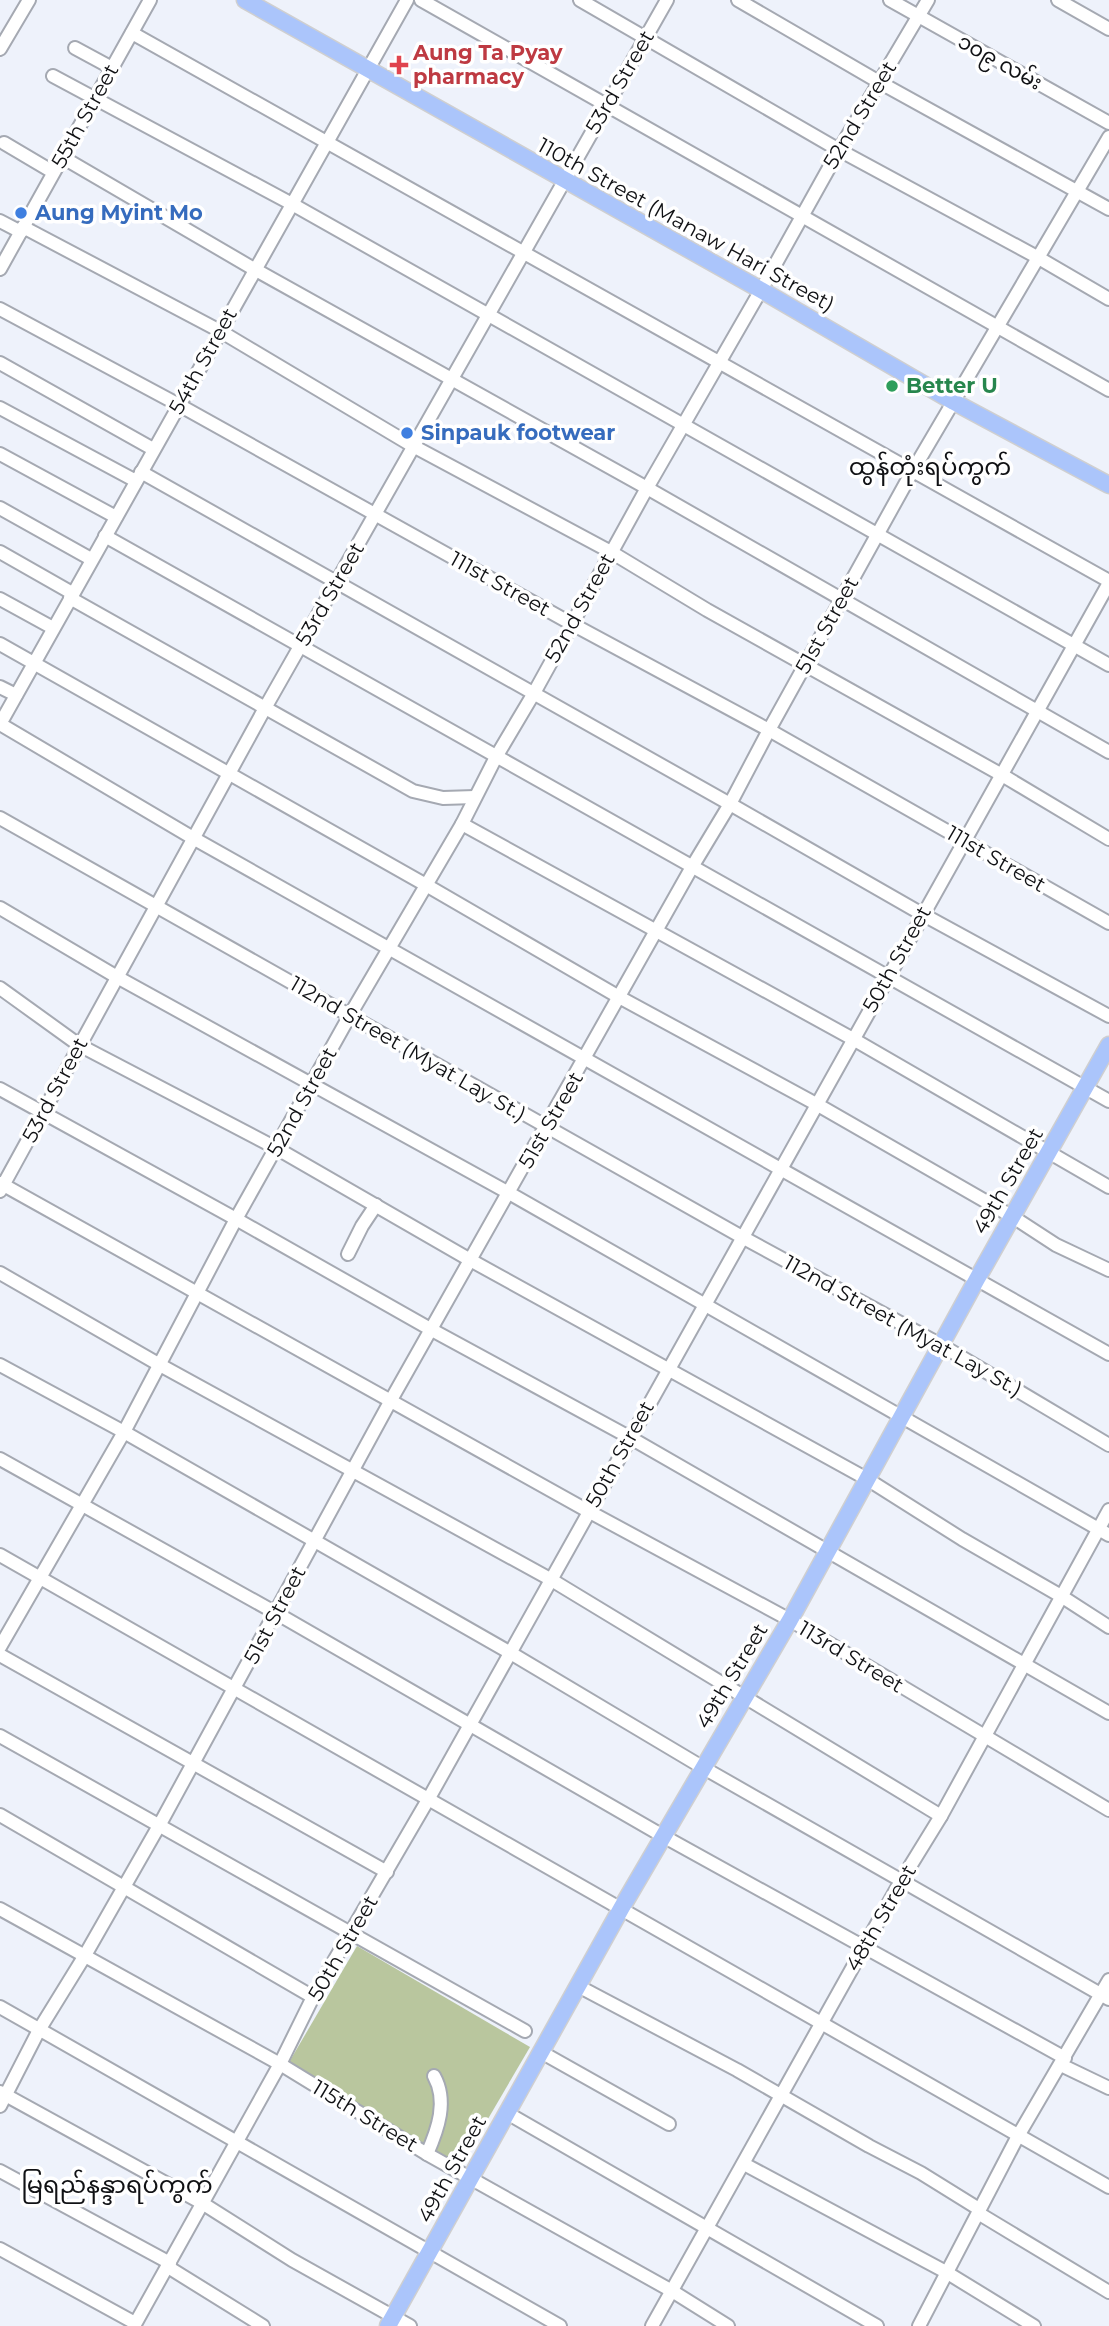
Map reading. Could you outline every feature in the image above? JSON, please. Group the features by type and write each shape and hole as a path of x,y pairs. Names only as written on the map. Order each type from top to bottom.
{"main road":[{"name":"110th Street (Manaw Hari Street)","path":"245,0 761,290 954,402 1109,485"},
{"name":"49th Street","path":"391,2321 622,1907 789,1620 1109,1045"}],"street":[{"path":"0,49 29,0"},
{"name":"55th Street","path":"0,269 150,0"},
{"name":"54th Street","path":"1,719 407,0"},
{"path":"421,0 1109,390"},
{"path":"580,0 839,150 1109,299"},
{"name":"53rd Street","path":"1,1186 44,1113 229,772 667,0"},
{"path":"738,0 879,82 1109,209"},
{"name":"၁၀၉ လမ်း","path":"891,0 1109,123"},
{"name":"52nd Street","path":"160,1365 236,1219 350,1015 462,824 496,757 800,217 928,0"},
{"path":"1058,0 1109,29"},
{"path":"132,33 720,361 1109,582"},
{"path":"75,48 112,68"},
{"path":"53,76 292,204 1109,665"},
{"name":"51st Street","path":"2,2097 125,1887 391,1401 730,804 912,472 1109,137"},
{"path":"4,143 53,173"},
{"path":"62,157 254,269 647,488 1109,751"},
{"path":"0,221 22,229 220,331 413,446 611,552 707,610 1002,775 1109,839"},
{"name":"111st Street","path":"0,309 769,730 1109,923"},
{"path":"0,363 153,449"},
{"path":"0,408 139,476 336,583 922,914 1109,1016"},
{"path":"0,454 116,517"},
{"path":"0,508 91,559"},
{"path":"105,536 1109,1101"},
{"path":"0,552 71,596 413,791 443,798 475,797"},
{"name":"50th Street","path":"135,2325 280,2064 313,1997 429,1798 1109,582"},
{"path":"0,599 53,628"},
{"path":"0,644 229,772 619,997 818,1105 1013,1217 1056,1245 1109,1270"},
{"path":"0,687 16,695"},
{"path":"1,719 193,838 1109,1354"},
{"name":"112nd Street (Myat Lay St.)","path":"0,818 742,1237 941,1345 1109,1445"},
{"path":"462,824 853,1039 1109,1187"},
{"path":"0,908 117,977 509,1193 1104,1532"},
{"path":"0,988 79,1045 276,1148 472,1261 867,1479 1109,1627"},
{"path":"0,1089 629,1437 1109,1713"},
{"name":"113rd Street","path":"1,1186 789,1620 1109,1810"},
{"path":"348,1254 376,1205"},
{"path":"0,1273 160,1365 550,1578 941,1816"},
{"path":"0,1365 509,1652 702,1767 1105,1997"},
{"path":"0,1647 124,1433 160,1365"},
{"path":"0,1459 276,1613 663,1836 864,1945 1109,2088"},
{"name":"48th Street","path":"652,2326 864,1945 941,1816 1061,1596 1104,1532 1109,1510"},
{"path":"0,1555 622,1907 1109,2187"},
{"path":"0,1655 387,1872"},
{"path":"0,1737 160,1824 525,2031"},
{"path":"0,1815 313,1997"},
{"name":"115th Street","path":"0,1909 280,2064 427,2154 672,2291 728,2326"},
{"path":"919,2326 1018,2136 1105,1997 1109,1980"},
{"path":"578,1986 921,2173 1109,2292"},
{"path":"0,2007 561,2326"},
{"path":"541,2052 669,2124"},
{"path":"427,2154 436,2134 441,2106 439,2085 434,2076"},
{"path":"2,2097 202,2203 391,2321 410,2326"},
{"path":"507,2113 877,2326"},
{"path":"744,2164 946,2272 1034,2326"},
{"path":"0,2171 169,2265 262,2326"},
{"path":"0,2249 135,2325"}],"green space":[{"path":"357,1946 530,2047 461,2165 288,2064"}],"place":[{"name":"Aung Ta Pyay pharmacy","path":"399,65"},
{"name":"Aung Myint Mo","path":"21,213"},
{"name":"Better U","path":"892,386"},
{"name":"Sinpauk footwear","path":"407,433"}],"district":[{"name":"ထွန်တုံးရပ်ကွက်","path":"930,467"},
{"name":"မြရည်နန္ဒာရပ်ကွက်","path":"117,2185"}]}
